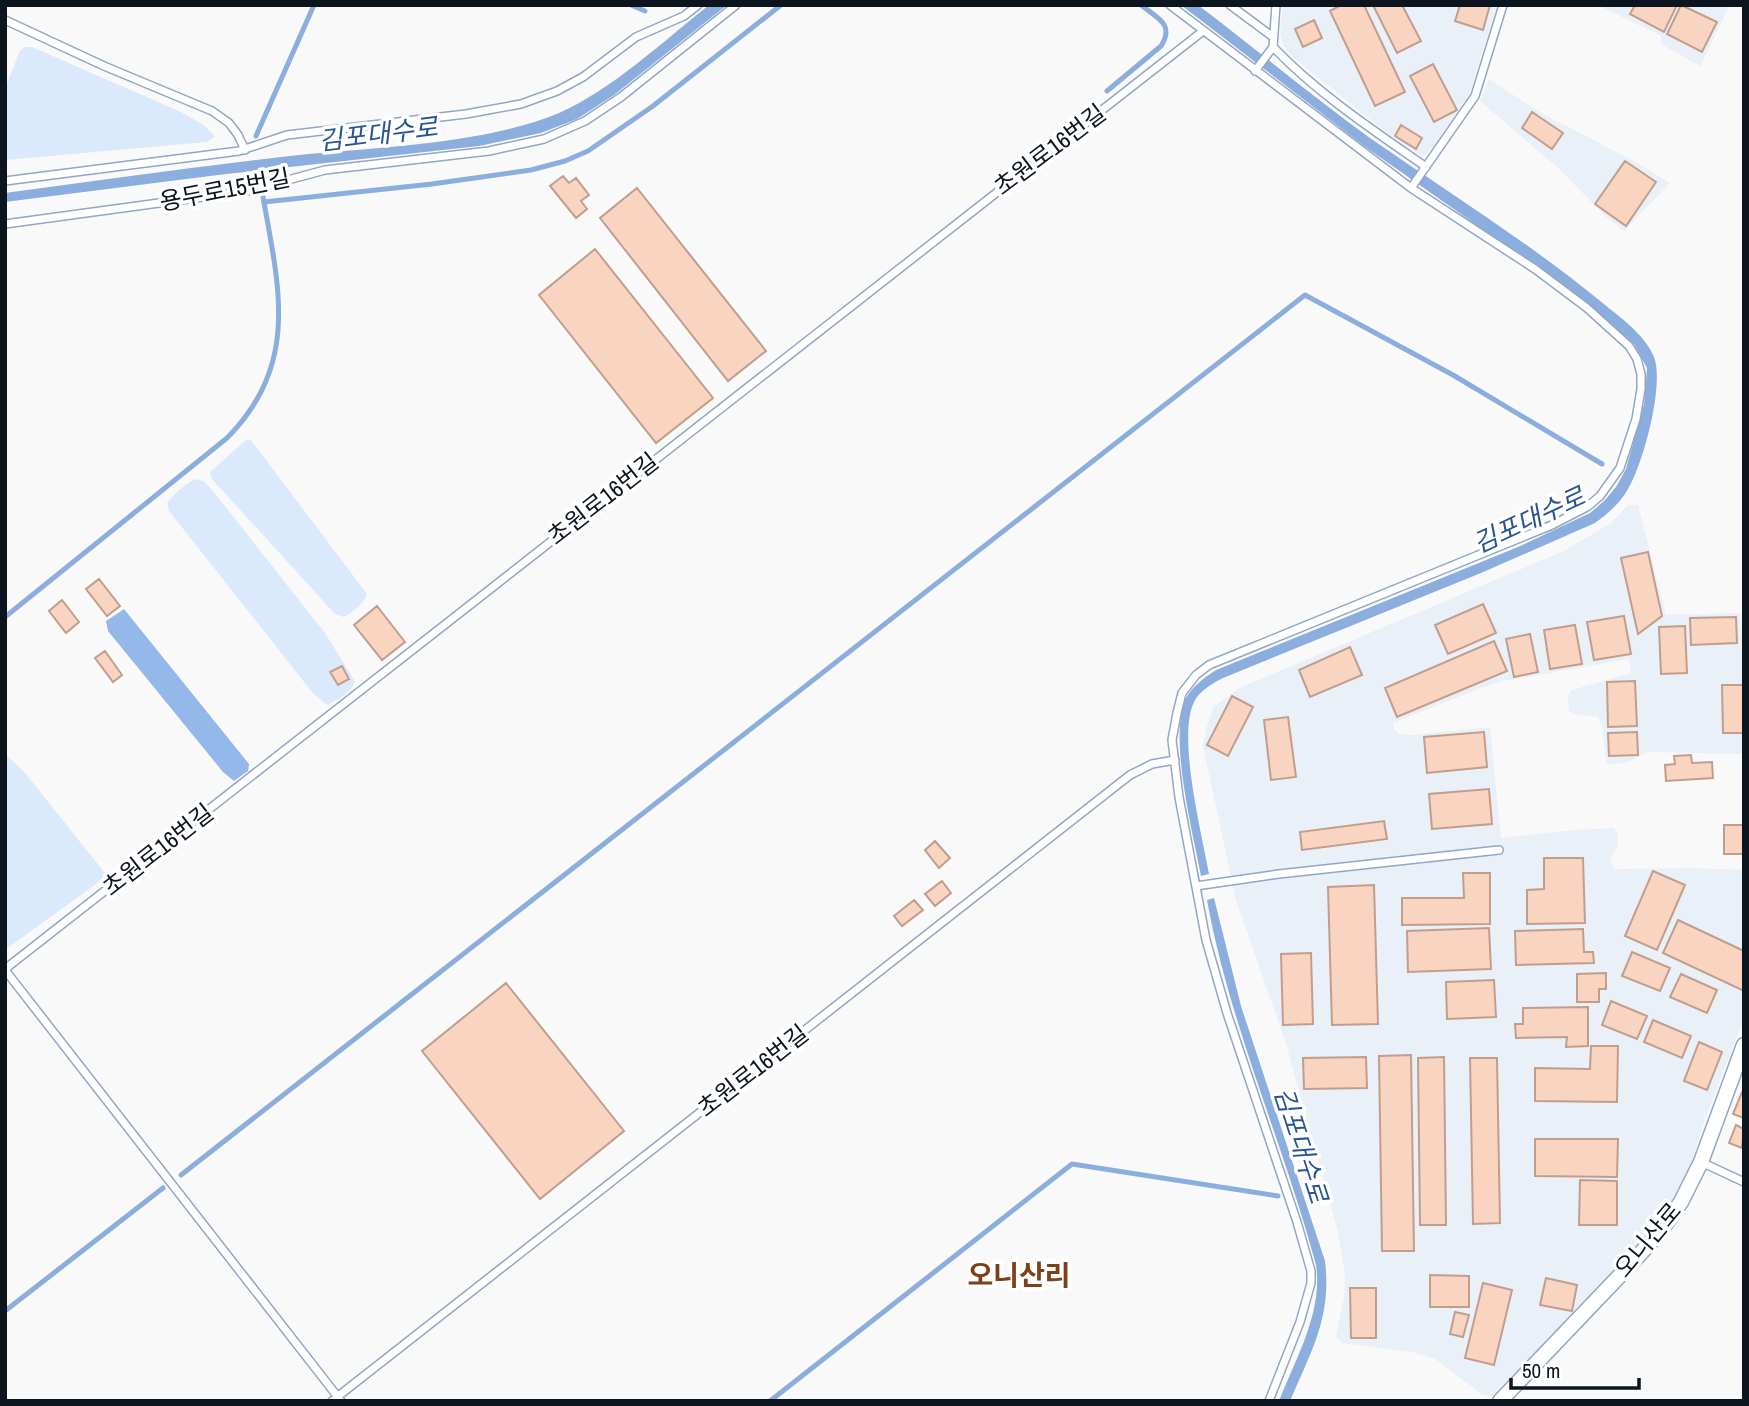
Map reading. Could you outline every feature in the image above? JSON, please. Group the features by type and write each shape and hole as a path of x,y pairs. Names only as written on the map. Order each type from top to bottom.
{"street":[{"name":"오니산로","path":"1500,1401 1660,1232 1681,1202 1701,1162 1744,1045"}],"lane":[{"path":"5,181 245,150 288,135 478,113 537,100 583,77 636,37 684,16 698,5"},
{"name":"용두로15번길","path":"5,224 247,191 326,170 489,151 544,139 585,121 621,97 736,5"},
{"path":"1170,5 1411,188 1535,269 1587,309 1629,346 1637,359 1641,374 1636,419 1620,468 1600,496 1587,507 1552,525 1209,665 1182,693 1172,740 1206,940 1311,1271 1311,1283 1300,1322 1269,1401"},
{"path":"1230,5 1273,37"},
{"path":"1255,71 1273,47 1276,5"},
{"path":"1411,188 1475,96 1503,5"},
{"path":"5,20 104,66 212,111 229,124 245,150"},
{"name":"초원로16번길","path":"1174,760 1152,764 1130,775 337,1399 5,970 1203,31"},
{"path":"1273,47 1326,93 1426,167"},
{"path":"1196,886 1499,850"},
{"path":"1701,1162 1744,1182"}],"shaded area":[{"path":"709,5 727,5 614,95 577,119 541,133 479,146 5,202 5,193 262,159 431,143 498,132 559,113 598,92"},
{"path":"1181,5 1198,5 1370,138 1572,278 1644,340 1654,357 1657,370 1650,427 1632,482 1622,498 1595,523 1481,573 1223,678 1199,694 1189,718 1188,738 1192,786 1209,874 1201,876 1181,762 1181,717 1185,700 1191,691 1216,670 1518,547 1590,513 1616,487 1626,469 1644,404 1647,368 1634,344 1589,304 1364,146"},
{"path":"1283,5 1497,5 1469,95 1434,146 1423,157 1387,133 1290,55 1283,45 1280,32"},
{"path":"1598,5 1730,5 1700,66 1662,45 1661,36"},
{"path":"25,47 32,47 181,112 202,124 215,136 207,142 5,160 5,88 20,51"},
{"path":"1489,79 1541,113 1636,162 1670,183 1624,231 1606,217 1558,168 1480,101"},
{"path":"246,440 251,440 367,594 361,604 344,617 335,614 212,479 210,472"},
{"path":"197,479 205,482 217,496 325,633 355,681 348,693 327,705 312,692 169,511 167,503 170,499 184,486"},
{"path":"1628,505 1638,505 1666,615 1740,613 1744,643 1744,754 1648,752 1629,762 1609,765 1606,761 1602,725 1598,717 1569,711 1568,695 1572,690 1631,673 1629,659 1483,687 1393,723 1394,730 1412,735 1490,727 1501,838 1613,828 1618,834 1617,847 1610,860 1615,869 1744,870 1744,1018 1692,1161 1676,1196 1626,1258 1562,1325 1492,1396 1483,1395 1435,1359 1412,1352 1342,1343 1336,1337 1345,1276 1338,1232 1286,1044 1236,900 1203,746 1214,706 1239,688 1564,551 1611,523"},
{"path":"124,609 249,764 248,771 234,781 223,772 108,631 106,621"},
{"path":"5,754 26,774 104,872 103,879 9,947 5,947"},
{"path":"1214,898 1241,1006 1325,1261 1323,1317 1290,1401 1279,1401 1312,1317 1316,1300 1316,1265 1229,993 1207,900"}],"building":[{"path":"1341,5 1364,5 1405,92 1375,106 1330,11"},
{"path":"1402,5 1421,41 1397,53 1374,7"},
{"path":"1460,5 1490,5 1483,30 1455,21"},
{"path":"1635,5 1677,5 1664,32 1630,14"},
{"path":"1681,5 1717,22 1702,52 1667,34"},
{"path":"1314,20 1322,38 1303,47 1295,29"},
{"path":"1433,64 1457,110 1434,122 1410,76"},
{"path":"1532,112 1563,133 1552,149 1522,128"},
{"path":"1401,125 1422,138 1416,149 1395,136"},
{"path":"1625,161 1656,182 1626,226 1595,204"},
{"path":"563,176 569,183 576,178 589,195 581,201 587,209 576,218 550,186"},
{"path":"637,188 766,351 728,381 600,218"},
{"path":"595,249 713,398 656,443 539,295"},
{"path":"1648,552 1662,616 1638,634 1621,558"},
{"path":"99,579 120,606 107,616 86,589"},
{"path":"62,600 79,622 66,633 49,611"},
{"path":"1483,604 1496,633 1448,654 1435,625"},
{"path":"377,606 405,642 382,660 354,625"},
{"path":"1624,616 1631,654 1594,660 1587,622"},
{"path":"1736,617 1737,643 1691,645 1690,618"},
{"path":"1575,625 1582,664 1550,669 1544,630"},
{"path":"1685,626 1687,673 1661,674 1659,627"},
{"path":"1530,634 1538,672 1514,677 1506,639"},
{"path":"1494,641 1507,671 1397,717 1385,688"},
{"path":"1350,647 1362,675 1310,697 1299,670"},
{"path":"105,651 122,675 113,682 95,658"},
{"path":"342,666 349,679 338,685 330,672"},
{"path":"1635,681 1637,726 1608,727 1607,682"},
{"path":"1722,685 1744,685 1744,733 1723,733"},
{"path":"1232,696 1253,707 1228,756 1207,745"},
{"path":"1288,717 1296,777 1271,780 1264,720"},
{"path":"1484,732 1487,767 1427,773 1424,737"},
{"path":"1637,732 1638,755 1609,756 1608,733"},
{"path":"1691,755 1692,763 1712,762 1713,778 1666,781 1665,765 1675,764 1674,756"},
{"path":"1489,789 1492,824 1432,829 1429,794"},
{"path":"1384,821 1387,839 1302,850 1300,832"},
{"path":"1724,825 1744,825 1744,854 1724,854"},
{"path":"935,841 950,858 939,868 925,850"},
{"path":"1544,858 1583,858 1585,923 1527,924 1527,890 1544,889"},
{"path":"1653,871 1685,885 1657,950 1625,936"},
{"path":"1463,873 1490,873 1490,924 1402,925 1402,898 1464,898"},
{"path":"942,881 951,893 935,906 925,894"},
{"path":"1374,885 1378,1024 1332,1025 1328,887"},
{"path":"914,900 923,910 902,926 894,916"},
{"path":"1678,920 1744,951 1744,991 1663,953"},
{"path":"1489,928 1491,969 1408,972 1407,931"},
{"path":"1583,929 1584,952 1593,952 1594,963 1516,965 1515,931"},
{"path":"1632,952 1670,968 1660,991 1622,976"},
{"path":"1311,953 1313,1024 1283,1025 1281,954"},
{"path":"1606,973 1606,989 1599,989 1599,1002 1577,1002 1577,974"},
{"path":"1681,974 1717,990 1707,1013 1670,997"},
{"path":"1494,980 1496,1017 1447,1019 1446,982"},
{"path":"506,983 624,1131 540,1199 422,1051"},
{"path":"1611,1001 1647,1016 1637,1039 1602,1025"},
{"path":"1588,1007 1588,1046 1566,1047 1567,1037 1516,1038 1515,1024 1523,1024 1523,1008"},
{"path":"1653,1020 1691,1036 1682,1058 1644,1042"},
{"path":"1699,1042 1722,1052 1707,1090 1684,1081"},
{"path":"1591,1046 1618,1046 1617,1102 1535,1101 1535,1068 1590,1069"},
{"path":"1411,1055 1414,1251 1382,1251 1379,1056"},
{"path":"1366,1057 1367,1088 1304,1089 1303,1058"},
{"path":"1444,1057 1446,1225 1420,1225 1418,1058"},
{"path":"1470,1058 1497,1058 1500,1223 1473,1224"},
{"path":"1742,1092 1744,1093 1744,1118 1733,1114"},
{"path":"1736,1125 1744,1129 1742,1148 1729,1143"},
{"path":"1535,1139 1618,1139 1617,1177 1535,1176"},
{"path":"1580,1180 1617,1181 1617,1225 1579,1225"},
{"path":"1430,1275 1469,1276 1469,1307 1430,1307"},
{"path":"1546,1278 1577,1285 1572,1311 1540,1305"},
{"path":"1483,1283 1512,1290 1494,1365 1465,1358"},
{"path":"1350,1288 1376,1288 1376,1338 1351,1338"},
{"path":"1455,1312 1469,1315 1463,1337 1450,1334"}],"waterway":[{"path":"256,136 314,5"},
{"path":"631,5 645,11"},
{"path":"264,202 432,184 531,170 565,161 588,151 653,106 781,5"},
{"path":"1107,91 1161,46 1165,38 1162,22 1141,5"},
{"path":"5,617 227,438 250,410 266,382 275,353 278,324 278,294 263,197"},
{"path":"181,1175 1305,295 1453,375 1602,464"},
{"path":"770,1401 1072,1164 1278,1196"},
{"path":"5,1311 163,1188"}],"district":[{"name":"오니산리","path":"1019,1275"}],"water label":[{"name":"김포대수로","path":"378,134"},
{"name":"김포대수로","path":"1529,520"},
{"name":"김포대수로","path":"1301,1145"}]}
